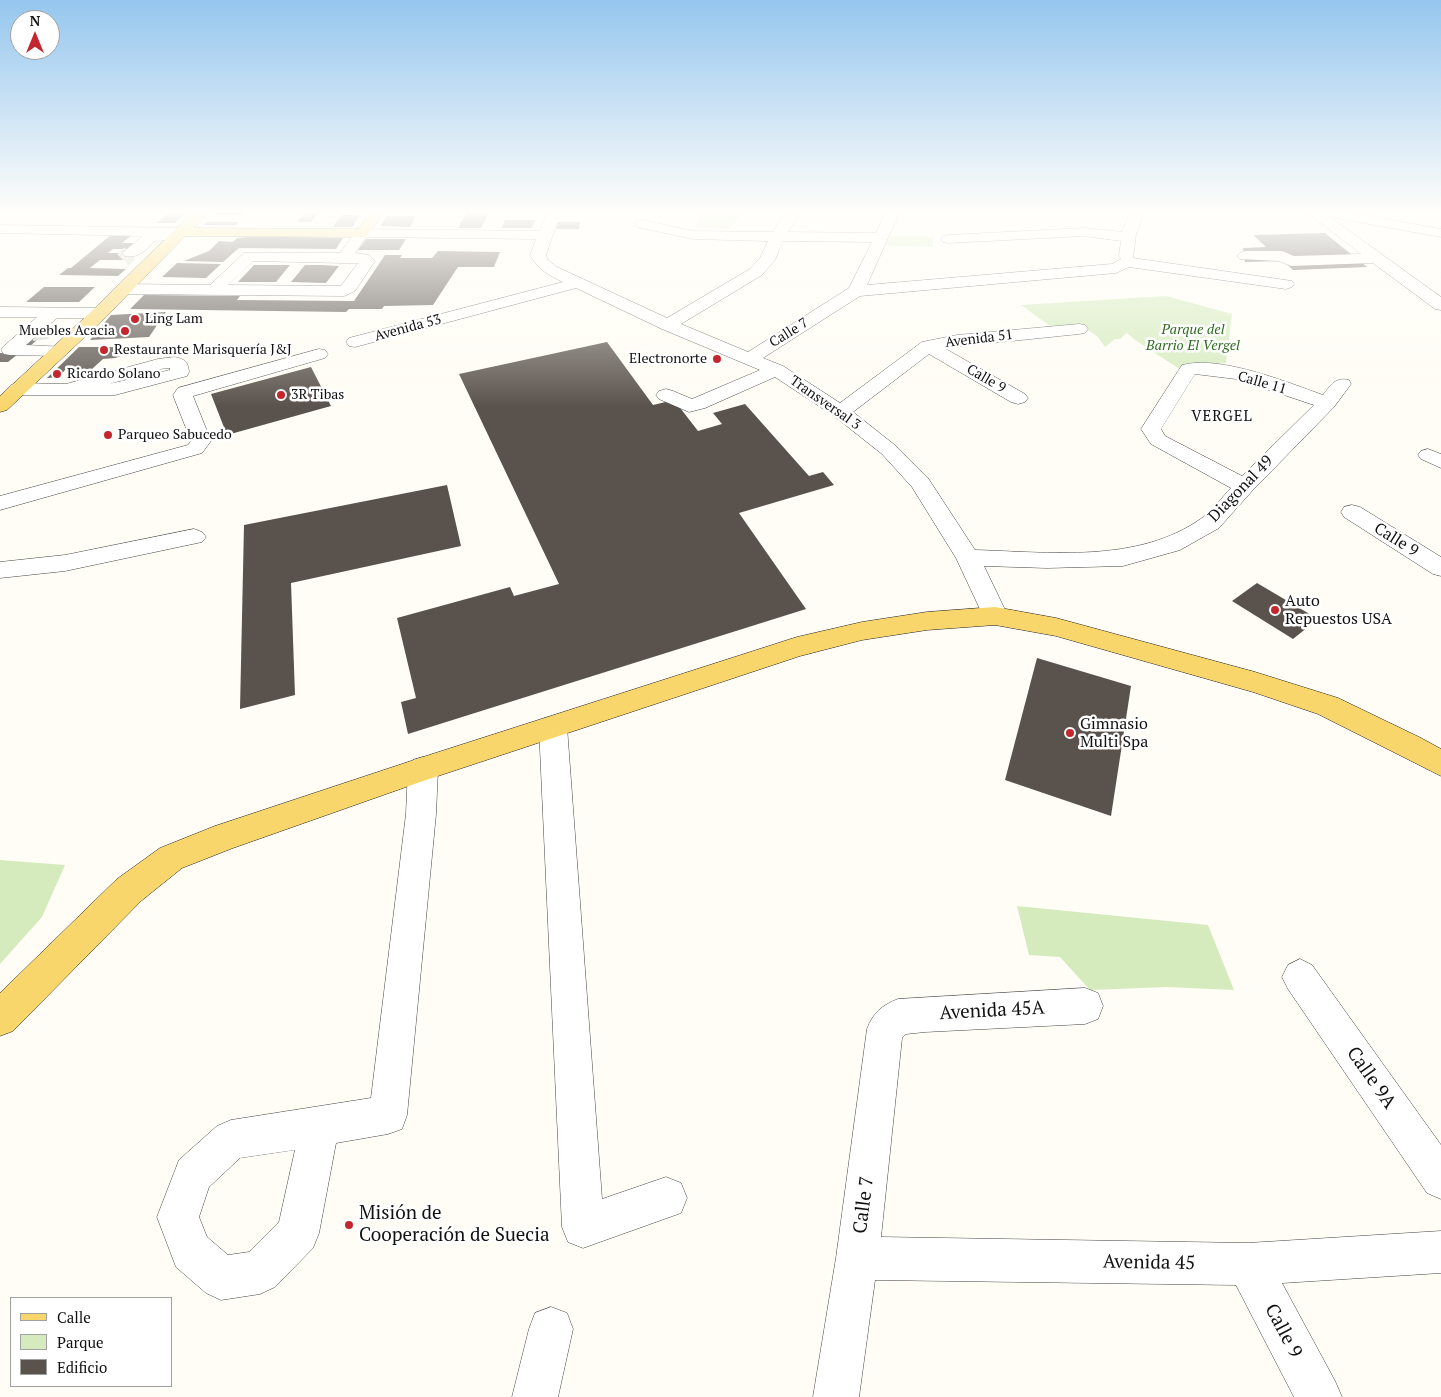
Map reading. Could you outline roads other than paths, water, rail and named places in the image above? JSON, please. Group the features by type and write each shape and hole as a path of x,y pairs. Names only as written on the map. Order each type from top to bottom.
{"main road":[{"path":"0,406 94,319 137,276"},
{"path":"125,289 143,276"},
{"path":"0,1018 129,890 171,858 226,836 553,726 797,647 862,631 927,621 995,616 1056,627 1255,682 1328,706 1411,746 1441,764"}],"street":[{"path":"214,290 229,276"},
{"path":"125,289 344,291 356,276"},
{"name":"Transversal 3","path":"563,276 668,324 776,370 841,412 889,450 920,483 968,558 995,616"},
{"path":"668,324 749,276"},
{"path":"856,291 863,276"},
{"path":"856,291 1023,276"},
{"path":"1229,276 1286,284"},
{"path":"1401,276 1441,305"},
{"name":"Avenida 53","path":"355,342 577,283"},
{"name":"Calle 7","path":"750,358 856,291"},
{"path":"0,312 52,313 94,319"},
{"path":"52,313 36,332 10,350 60,351"},
{"path":"36,332 94,319"},
{"name":"Avenida 51","path":"841,412 928,346 957,340 1079,329"},
{"name":"Calle 9","path":"928,346 1018,398"},
{"path":"0,503 194,449 201,441 184,395 185,392 318,354"},
{"name":"Calle 11","path":"1244,486 1158,440 1151,429 1154,421 1189,369 1207,368 1259,380 1327,404"},
{"path":"666,395 689,406 698,404 776,370"},
{"name":"Diagonal 49","path":"968,558 1047,560 1123,558 1172,545 1212,523 1244,486 1327,404 1342,384"},
{"path":"18,389 69,389"},
{"name":"Calle 9","path":"1352,512 1441,568"},
{"path":"0,570 65,563 194,537"},
{"path":"553,726 583,1227 666,1198"},
{"path":"319,1128 388,1115 420,814 423,769"},
{"name":"Calle 9A","path":"1300,977 1441,1179"},
{"name":"Avenida 45A","path":"898,1017 1085,1006"},
{"name":"Calle 7","path":"836,1397 857,1258 885,1029 898,1017"},
{"name":"Avenida 45","path":"857,1258 1248,1264 1441,1252"},
{"name":"Calle 9","path":"1248,1264 1319,1397"},
{"path":"535,1397 551,1328"}],"tunnel":[{"path":"32,333 48,331"}],"place":[{"name":"Ling Lam","path":"135,319"},
{"name":"Muebles Acacia","path":"125,331"},
{"name":"Restaurante Marisquería J&J","path":"104,350"},
{"name":"Electronorte","path":"717,359"},
{"name":"Ricardo Solano","path":"57,374"},
{"name":"3R Tibas","path":"281,395"},
{"name":"Parqueo Sabucedo","path":"108,435"},
{"name":"Auto Repuestos USA","path":"1275,610"},
{"name":"Gimnasio Multi Spa","path":"1070,733"},
{"name":"Misión de Cooperación de Suecia","path":"349,1225"}],"district":[{"name":"VERGEL","path":"1222,417"}],"park label":[{"name":"Parque del Barrio El Vergel","path":"1193,338"}]}
